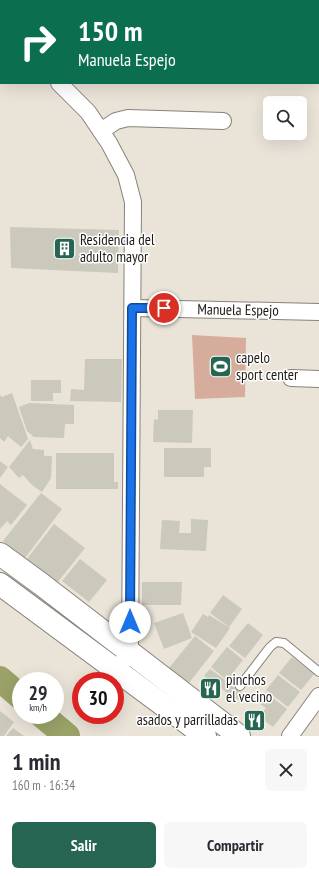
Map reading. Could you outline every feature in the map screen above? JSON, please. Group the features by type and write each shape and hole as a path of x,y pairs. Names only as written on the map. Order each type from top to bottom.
{"street":[{"path":"60,84 88,112 109,143 126,175 133,202 132,308 123,661"},
{"path":"101,131 116,121 128,118 223,121"},
{"name":"Manuela Espejo","path":"132,308 319,312"},
{"path":"291,378 319,379"},
{"path":"0,554 41,584 205,736"},
{"path":"0,584 239,736"},
{"path":"290,736 319,696"}],"lane":[{"path":"240,686 270,647 276,642 284,643 319,672"}],"shaded area":[{"name":"capelo sport center","path":"192,335 246,338 245,397 195,399"}],"building":[{"name":"Residencia del adulto mayor","path":"10,227 119,230 118,273 11,268"},
{"path":"85,359 122,359 121,402 70,401 71,389 84,390"},
{"path":"31,380 61,380 61,393 53,393 53,401 31,401"},
{"path":"12,393 28,439 21,447 8,436 4,442 0,438 0,395 2,397"},
{"path":"29,403 74,405 74,424 65,424 64,438 34,437 27,431 19,407"},
{"path":"158,410 193,410 192,443 153,442 154,419 158,420"},
{"path":"30,440 33,449 44,450 44,456 52,456 51,478 42,492 32,485 23,475 19,478 9,467"},
{"path":"164,448 211,448 211,467 204,467 204,477 164,477"},
{"path":"56,453 114,453 114,482 118,482 118,489 56,489"},
{"path":"0,461 8,467 0,478"},
{"path":"0,484 27,505 11,525 7,521 0,529"},
{"path":"41,493 62,509 25,558 3,541"},
{"path":"191,519 208,520 206,551 160,549 162,520 180,521 179,533 191,533"},
{"path":"54,524 85,548 57,583 27,559"},
{"path":"80,559 107,580 89,602 62,581"},
{"path":"142,582 182,582 181,605 142,605"},
{"path":"223,595 242,609 229,627 210,613"},
{"path":"183,613 192,638 164,649 154,623"},
{"path":"203,614 208,617 209,615 230,628 216,648 191,632"},
{"path":"248,623 263,635 245,658 229,646"},
{"path":"195,636 214,651 188,684 169,668"},
{"path":"227,647 243,660 227,680 211,667"},
{"path":"292,657 314,674 301,690 279,673"},
{"path":"210,669 243,693 237,700 204,676"},
{"path":"278,675 300,692 288,707 266,690"},
{"path":"265,692 287,709 273,727 259,717 266,708 257,702"},
{"path":"0,711 12,720 13,724 4,736 0,736"},
{"path":"13,728 24,736 6,736"}],"waterway":[{"path":"0,679 12,689"},
{"path":"53,724 67,736"}],"place":[{"name":"Residencia del adulto mayor","path":"65,249"},
{"name":"capelo sport center","path":"220,367"},
{"name":"pinchos el vecino","path":"211,689"},
{"name":"asados y parrilladas","path":"254,720"}],"route":[{"path":"130,622 132,308 164,308"}]}
